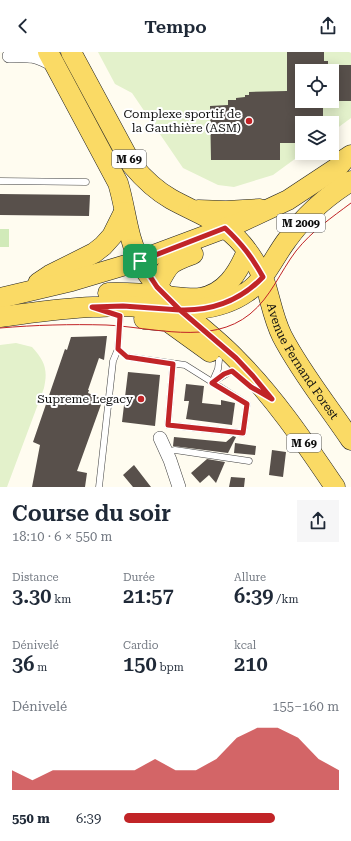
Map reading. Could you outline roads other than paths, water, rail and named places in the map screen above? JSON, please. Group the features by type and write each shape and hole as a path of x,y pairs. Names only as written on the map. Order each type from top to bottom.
{"main road":[{"name":"M 69","path":"71,52 132,165 142,178 170,199 210,218 236,239 263,277"},
{"name":"M 69","path":"53,60 112,171 120,192 129,233 140,261 161,291 180,310 236,358 253,376 272,399 335,487"},
{"name":"M 2009","path":"0,298 72,281 140,261 236,239 274,208 338,167 351,155"},
{"name":"M 2009","path":"0,317 92,307 123,306 180,310 202,309 214,307 235,299 247,292 263,277 280,249 298,226 320,204 351,181"},
{"path":"161,291 165,270 174,261 236,239 272,220 300,192"},
{"path":"194,210 226,211 274,208"},
{"path":"23,293 50,275 94,253 103,246 112,236 124,212"},
{"path":"39,312 81,295 161,291 189,298 200,298 210,295 222,289 233,278 242,264 236,239"},
{"name":"Avenue Fernand Forest","path":"263,277 274,316 282,336 351,440"},
{"path":"92,307 120,316 167,321 203,347 251,387 272,399"}],"street":[{"path":"7,57 25,55 53,60"},
{"path":"160,438 167,452 179,487"}],"lane":[{"path":"0,181 86,182"},
{"path":"98,487 113,361 118,349 120,316"},
{"path":"118,349 127,357 185,365 247,404 243,433 168,425 173,364"},
{"path":"212,383 218,369 225,365"},
{"path":"212,383 224,374 225,365"},
{"path":"167,452 175,450 249,461"}],"tram line":[{"path":"0,328 40,325 106,325 161,331 199,332 218,330 235,324 250,314 264,300 290,259 309,237 351,203"}],"place":[{"name":"Complexe sportif de la Gauthière (ASM)","path":"249,121"},
{"name":"Supreme Legacy","path":"141,399"}]}
